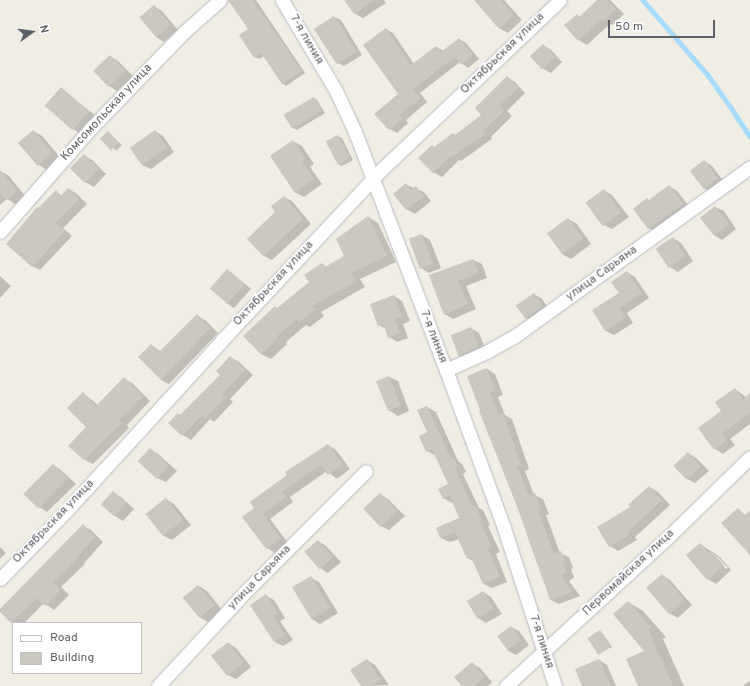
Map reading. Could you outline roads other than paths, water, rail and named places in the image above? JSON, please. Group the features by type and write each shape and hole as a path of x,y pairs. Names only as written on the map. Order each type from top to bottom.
{"street":[{"name":"Комсомольская улица","path":"0,232 91,128 184,32 220,0"},
{"name":"7-я линия","path":"282,0 336,91 355,132 372,180 446,370 504,528 555,686"},
{"name":"Октябрьская улица","path":"0,579 67,510 222,340 372,180 560,0"},
{"name":"улица Сарьяна","path":"446,370 486,352 515,336 750,167"},
{"name":"Первомайская улица","path":"506,686 544,652 750,457"},
{"name":"улица Сарьяна","path":"158,686 247,590 366,471"}],"waterway":[{"path":"643,0 708,75 750,137"}]}
